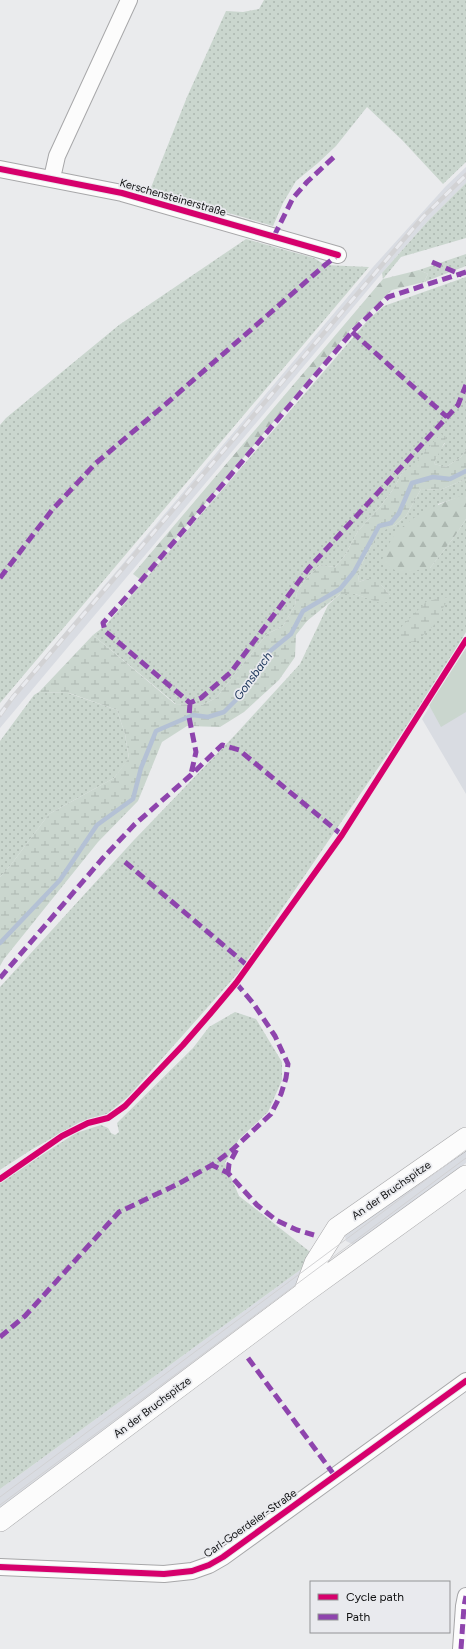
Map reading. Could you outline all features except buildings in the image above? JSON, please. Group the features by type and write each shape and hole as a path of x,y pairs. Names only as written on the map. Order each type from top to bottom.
{"main road":[{"name":"An der Bruchspitze","path":"304,1293 315,1263 337,1228 466,1138"},
{"name":"An der Bruchspitze","path":"0,1521 304,1293 466,1176"},
{"path":"337,1228 337,1240 343,1250 361,1252"}],"street":[{"path":"52,178 57,156 129,0"},
{"name":"Kerschensteinerstraße","path":"0,169 52,178 122,193 338,255"},
{"name":"Carl-Goerdeler-Straße","path":"0,1554 3,1568 164,1574 192,1571 209,1565 223,1557 466,1381"},
{"path":"461,1649 466,1596"}],"shaded area":[{"path":"466,167 466,183 428,221 382,273 0,728 0,710 12,695 373,267 446,186"},
{"path":"466,648 466,794 422,719"},
{"path":"466,1146 466,1163 358,1244 352,1244 346,1241 345,1236"},
{"path":"307,1265 296,1289 0,1510 0,1489"}],"green space":[{"path":"264,0 466,0 466,162 443,184 402,140 367,107 336,146 296,181 283,203 273,226 150,190 187,97 226,11 243,12 259,9"},
{"path":"466,183 466,238 401,257 383,279 382,273 428,221"},
{"path":"246,239 314,258 325,265 369,267 0,703 0,425 6,418 119,325"},
{"path":"466,254 466,266 424,282 428,274 419,270"},
{"path":"419,270 428,274 424,282 392,290 352,328 141,580 133,574 383,279"},
{"path":"466,277 466,450 461,457 446,467 434,464 438,453 445,443 427,449 416,464 402,473 394,488 380,507 358,531 344,557 335,567 320,565 304,581 297,592 295,605 283,626 267,634 216,698 202,705 176,704 93,635 106,625 369,319 384,306"},
{"path":"441,434 446,437 434,464 446,467 461,457 466,450 466,479 440,490 421,489 406,516 395,525 379,533 364,559 358,574 359,582 367,579 379,579 381,585 390,595 388,602 380,603 355,594 340,594 307,621 296,635 295,657 279,680 244,712 220,727 187,726 162,742 138,801 98,842 4,959 0,966 0,877 49,814 114,778 129,758 125,734 117,710 69,693 39,692 93,635 175,704 202,705 216,698 267,634 283,626 295,605 297,592 304,581 320,565 335,567 344,557 358,531 380,507 394,488 402,473 416,463"},
{"path":"466,479 466,495 438,504 430,568 455,536 466,519 466,632 436,683 239,972 128,1097 107,1114 80,1122 31,1150 0,1170 0,987 134,840 235,735 300,664 328,605 340,594 355,594 367,598 390,595 381,585 367,579 359,582 358,574 364,559 379,532 395,525 406,516 421,489 440,490"},
{"path":"466,494 466,519 455,536 430,568 400,573 381,562 388,545 401,528 427,510"},
{"path":"449,597 434,625 416,642 398,641 402,626 427,601"},
{"path":"466,648 466,712 441,727 429,705"},
{"path":"39,692 68,693 117,710 125,734 129,759 114,778 49,814 0,877 0,741 34,695"},
{"path":"235,1012 256,1019 282,1062 282,1080 268,1112 239,1139 225,1163 239,1196 309,1251 311,1254 307,1265 0,1489 0,1179 3,1180 76,1133 101,1125 108,1128 111,1133 115,1135 119,1132 117,1123 193,1048 209,1027"}],"waterway":[{"name":"Gonsbach","path":"0,943 60,880 97,825 133,799 141,768 156,731 193,715 208,717 224,712 243,693 269,652 291,634 303,611 340,589 354,572 379,526 391,523 399,513 412,483 433,477 450,479 466,471"}],"tram line":[{"path":"0,1497 466,1150"},
{"path":"0,1505 466,1158"}],"railway":[{"path":"0,715 13,697 423,217 466,175"}],"marked path":[{"path":"274,236 293,198 307,182 336,155"},
{"path":"0,578 52,510 96,463 338,255"},
{"path":"432,262 462,275"},
{"path":"466,272 388,297 352,332 139,583 103,623 105,631 190,703 201,698 231,672 309,568 458,405 466,385"},
{"path":"352,332 447,417"},
{"path":"190,703 189,717 196,752 191,774"},
{"path":"0,978 103,858 134,825 191,775 222,745 239,750 342,835"},
{"path":"125,862 248,966"},
{"path":"236,983 253,1003 275,1036 288,1064 286,1078 281,1094 271,1114 232,1150 212,1165 228,1173 257,1205 276,1220 297,1230 314,1235"},
{"path":"228,1173 229,1164 238,1147"},
{"path":"0,1337 25,1316 119,1212 178,1184 212,1165"},
{"path":"248,1358 335,1476"},
{"path":"461,1649 466,1596"}],"cycle path":[{"path":"0,169 122,193 338,255"},
{"path":"0,1179 62,1136 88,1123 108,1118 125,1106 183,1045 210,1014 236,983 342,835 466,640"},
{"path":"0,1567 164,1574 192,1571 209,1565 223,1557 466,1381"}]}
